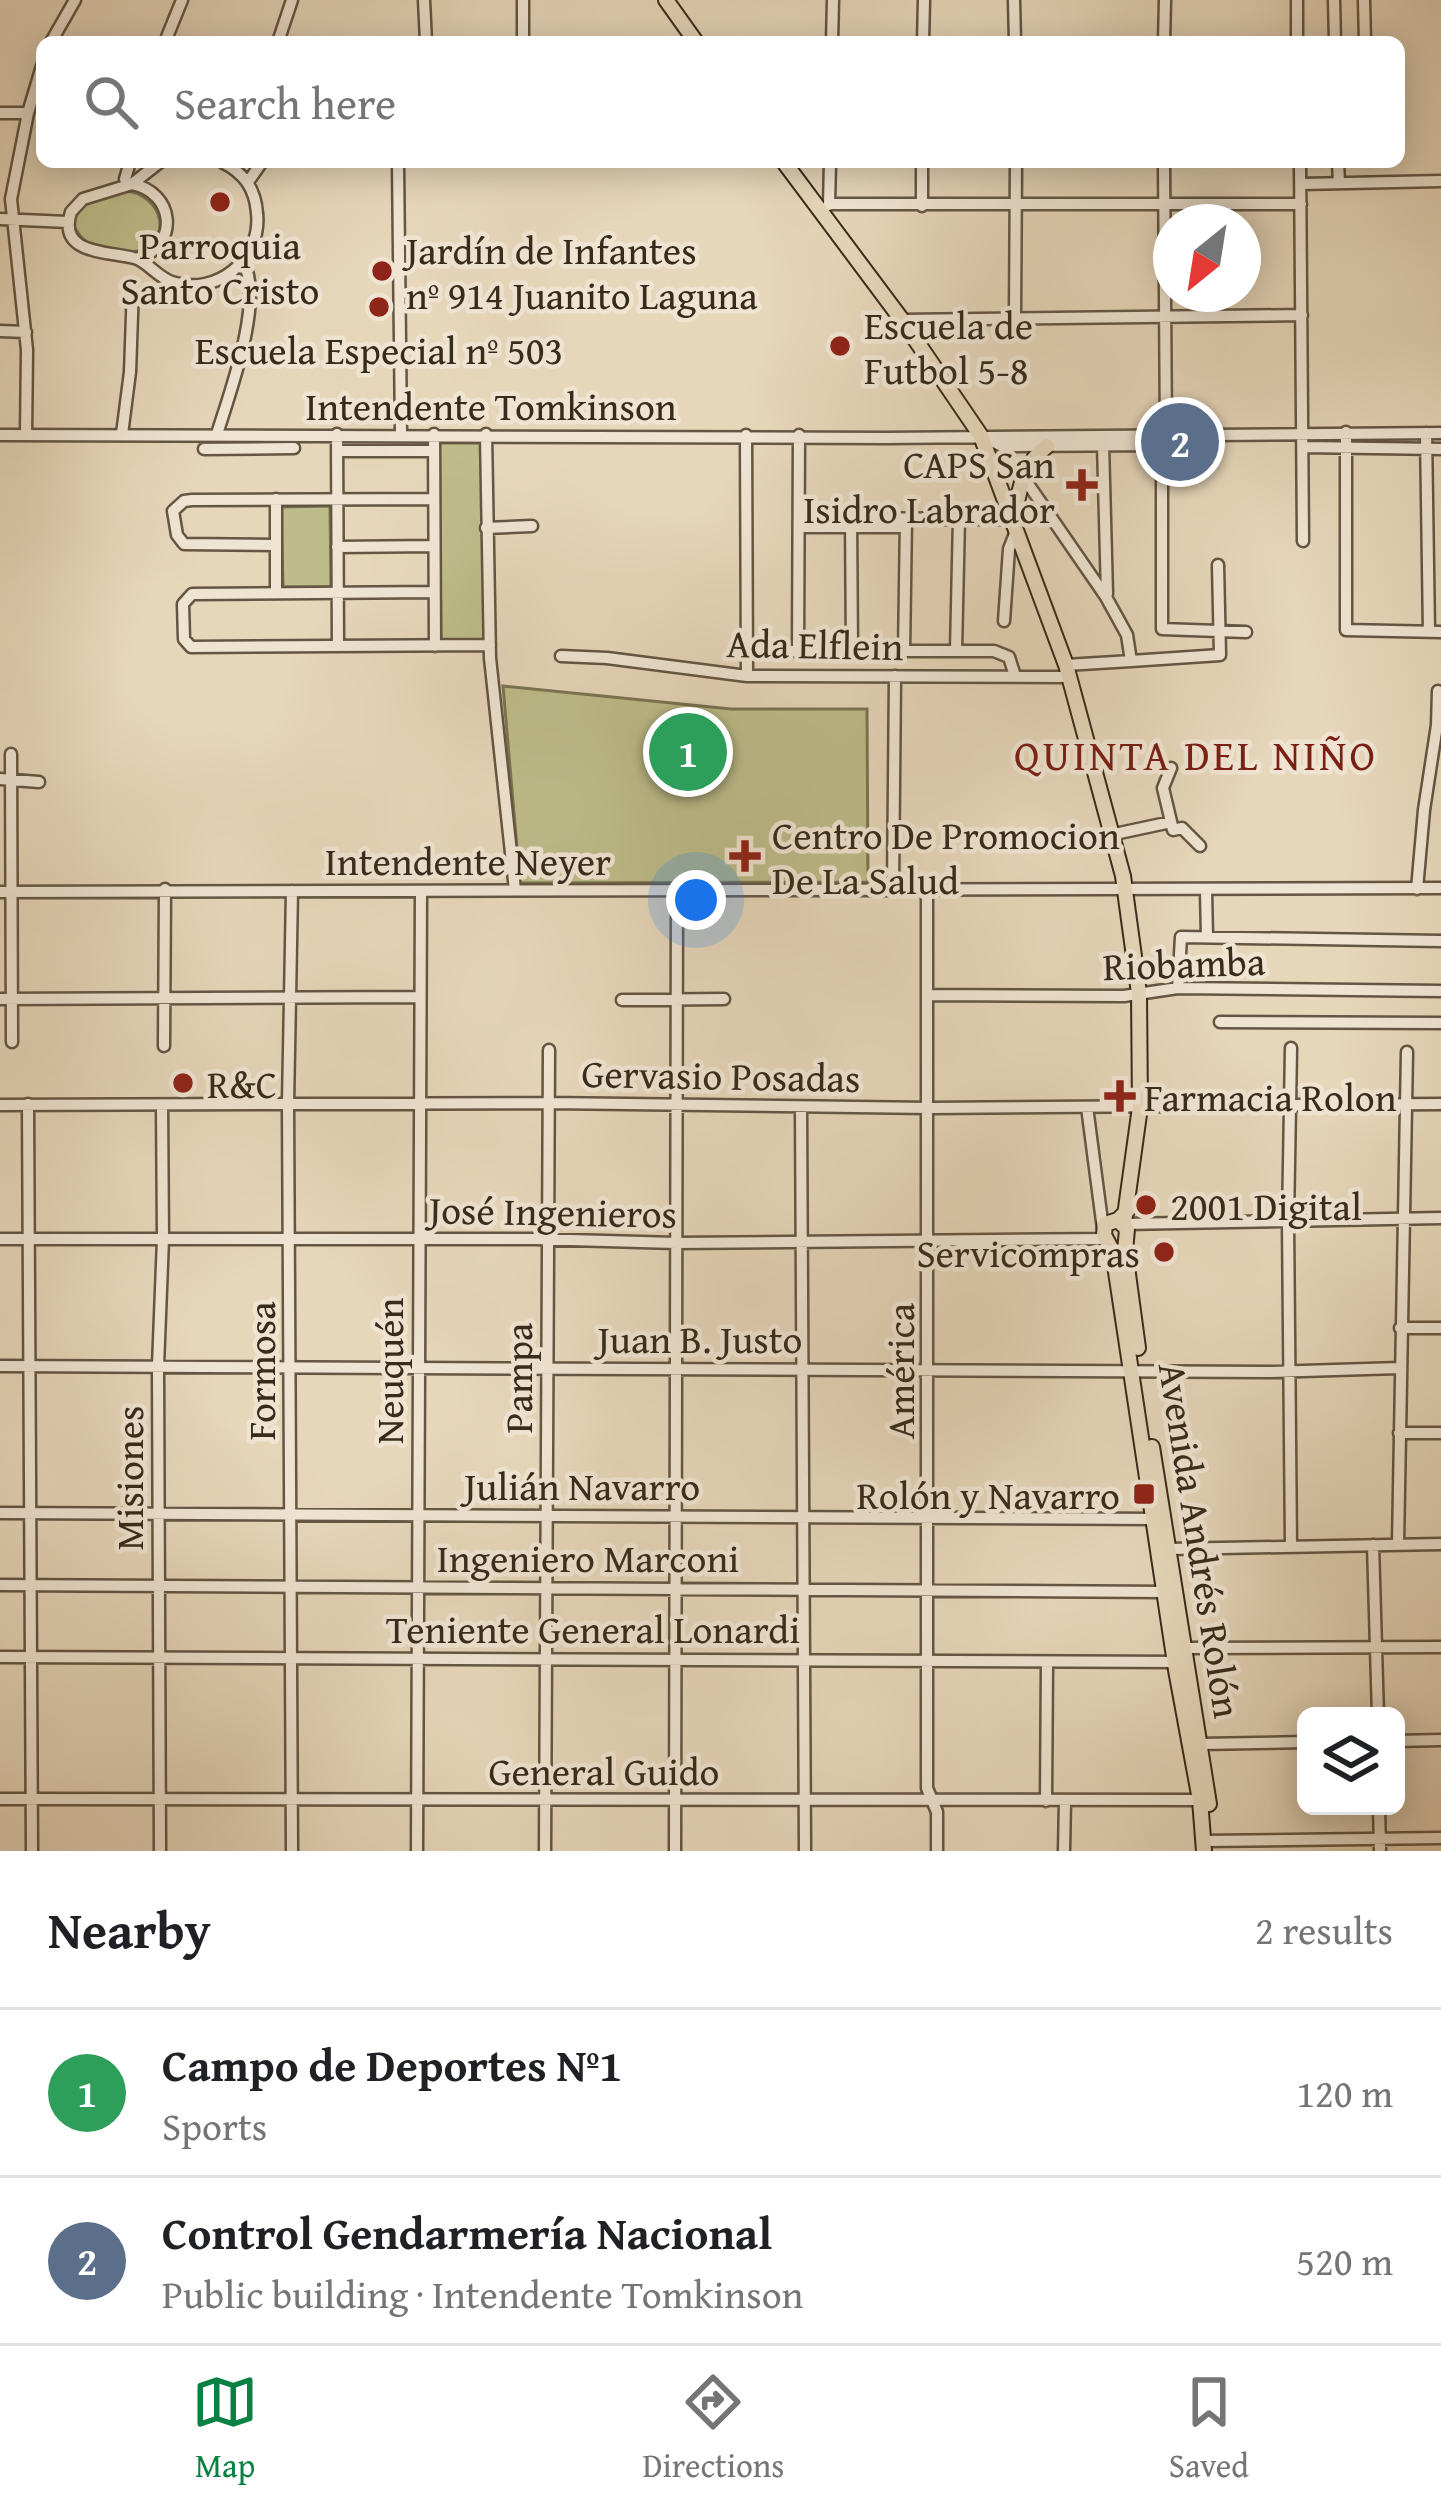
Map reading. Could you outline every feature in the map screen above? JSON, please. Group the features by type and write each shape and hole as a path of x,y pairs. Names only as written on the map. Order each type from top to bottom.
{"main road":[{"path":"666,0 693,36"},
{"name":"Avenida Andrés Rolón","path":"789,168 825,207 981,436 1067,671 1125,890 1139,993 1140,1106 1117,1228 1204,1800"},
{"path":"1016,524 1024,478 1047,446"},
{"name":"Avenida Andrés Rolón","path":"1159,1519 1168,1549 1170,1592"},
{"name":"Avenida Andrés Rolón","path":"1179,1655 1200,1744 1209,1846"}],"street":[{"path":"55,36 75,0"},
{"path":"167,36 182,0"},
{"path":"280,36 292,0"},
{"path":"424,0 426,36"},
{"path":"523,0 523,36"},
{"path":"832,36 833,0"},
{"path":"923,36 924,0"},
{"path":"1014,0 1015,36"},
{"path":"1164,36 1165,0"},
{"path":"1297,0 1297,36"},
{"path":"1334,0 1335,36"},
{"path":"1364,0 1365,36"},
{"path":"26,435 26,332 5,219 36,86"},
{"path":"0,112 28,113"},
{"path":"128,182 129,168"},
{"path":"68,221 83,199 150,168"},
{"path":"68,221 77,244 91,252 139,258 166,280 190,286 214,282 243,262 258,223 243,168"},
{"path":"248,182 258,168"},
{"path":"398,168 401,434"},
{"path":"829,168 825,207 1300,204"},
{"path":"922,168 922,206"},
{"path":"1015,317 1016,168"},
{"path":"1164,168 1162,629 1246,632"},
{"path":"1300,168 1303,541"},
{"path":"1338,168 1339,184"},
{"path":"1301,184 1441,181"},
{"path":"128,182 143,186 161,200 168,221 160,245 139,258"},
{"path":"5,219 68,221"},
{"path":"243,262 250,288 245,330 205,442 294,448"},
{"path":"122,434 133,287"},
{"path":"902,320 1301,315"},
{"path":"0,331 26,332"},
{"path":"1346,432 1347,631 1435,632 1426,433"},
{"name":"Intendente Tomkinson","path":"0,435 122,434 205,442 337,434 1164,440 1441,433"},
{"path":"337,434 338,646"},
{"path":"434,434 435,646"},
{"path":"486,434 490,645 515,890"},
{"path":"746,435 747,676"},
{"path":"798,651 800,436"},
{"name":"Intendente Tomkinson","path":"981,436 1002,446 1104,440"},
{"path":"1104,440 1106,597"},
{"path":"1303,447 1441,449"},
{"path":"337,451 434,451"},
{"path":"1024,478 1106,597 1127,635 1131,661"},
{"path":"276,499 276,593"},
{"path":"276,545 184,544 177,535 174,509 184,501 434,499"},
{"path":"799,523 959,518 1016,524 1009,549 1004,621"},
{"path":"956,651 959,518"},
{"path":"851,523 852,651"},
{"path":"904,652 906,523"},
{"path":"1427,524 1441,525"},
{"path":"486,528 532,526"},
{"path":"337,547 434,546"},
{"path":"1218,565 1219,630"},
{"path":"434,592 192,593 183,604 187,645 490,645"},
{"name":"Ada Elflein","path":"561,656 747,676 1015,676 1131,661 1219,656 1219,630"},
{"path":"747,651 994,651 1009,657 1015,676"},
{"path":"893,888 895,676"},
{"path":"1417,889 1439,724 1438,691"},
{"path":"11,754 4,780 6,999 12,1042"},
{"path":"1171,767 1163,788 1173,830 1182,828 1201,846"},
{"path":"4,780 39,782"},
{"path":"1110,835 1171,822"},
{"name":"América","path":"927,888 927,1788 937,1812 937,1851"},
{"name":"Intendente Neyer","path":"6,893 1441,888"},
{"path":"675,1851 677,889"},
{"path":"164,1046 165,890"},
{"name":"Formosa","path":"292,891 292,1851"},
{"name":"Neuquén","path":"417,1851 422,891"},
{"path":"1206,891 1207,937"},
{"path":"1178,988 1181,937 1441,940"},
{"name":"Riobamba","path":"929,995 1124,996 1178,988 1441,991"},
{"path":"6,999 419,997"},
{"path":"622,1000 724,999"},
{"path":"1220,1022 1441,1023"},
{"path":"1291,1048 1291,1546"},
{"name":"Pampa","path":"545,1851 549,1050"},
{"path":"1399,1544 1407,1052"},
{"name":"Gervasio Posadas","path":"0,1105 549,1103 928,1108 1441,1104"},
{"path":"28,1104 32,1851"},
{"name":"Misiones","path":"160,1851 162,1105"},
{"path":"801,1107 805,1851"},
{"path":"1087,1107 1117,1228"},
{"name":"José Ingenieros","path":"0,1239 928,1243 1117,1228 1441,1218"},
{"path":"1400,1328 1441,1328"},
{"name":"Juan B. Justo","path":"0,1366 1291,1372 1400,1368"},
{"path":"1399,1433 1441,1432"},
{"name":"Julián Navarro","path":"0,1513 1159,1519"},
{"path":"1168,1549 1441,1544"},
{"path":"1373,1545 1378,1707"},
{"name":"Ingeniero Marconi","path":"0,1585 1170,1592"},
{"name":"Teniente General Lonardi","path":"0,1657 675,1657 1047,1663 1441,1647"},
{"path":"1046,1801 1047,1663"},
{"path":"1405,1741 1441,1740"},
{"path":"1200,1744 1297,1742"},
{"name":"General Guido","path":"0,1799 1204,1800"},
{"path":"1064,1851 1065,1801"},
{"path":"1379,1815 1380,1845"},
{"path":"1209,1846 1380,1845 1441,1838"}],"shaded area":[{"path":"128,191 154,206 160,230 155,240 130,252 83,239 73,223 81,205"},
{"path":"439,443 483,443 484,640 441,640"},
{"path":"330,506 331,587 283,587 281,507"},
{"path":"503,686 731,709 867,709 868,882 520,883"}],"place":[{"name":"Parroquia Santo Cristo","path":"220,202"},
{"name":"Jardín de Infantes nº 914 Juanito Laguna","path":"382,271"},
{"name":"Escuela Especial nº 503","path":"379,307"},
{"name":"Escuela de Futbol 5-8","path":"840,346"},
{"name":"Control Gendarmería Nacional","path":"1180,442"},
{"name":"CAPS San Isidro Labrador","path":"1082,485"},
{"name":"Campo de Deportes Nº1","path":"688,752"},
{"name":"Centro De Promocion De La Salud","path":"745,856"},
{"name":"R&C","path":"183,1083"},
{"name":"Farmacia Rolon","path":"1120,1096"},
{"name":"2001 Digital","path":"1146,1205"},
{"name":"Servicompras","path":"1164,1252"},
{"name":"Rolón y Navarro","path":"1144,1494"}],"district":[{"name":"QUINTA DEL NIÑO","path":"1196,754"}]}
